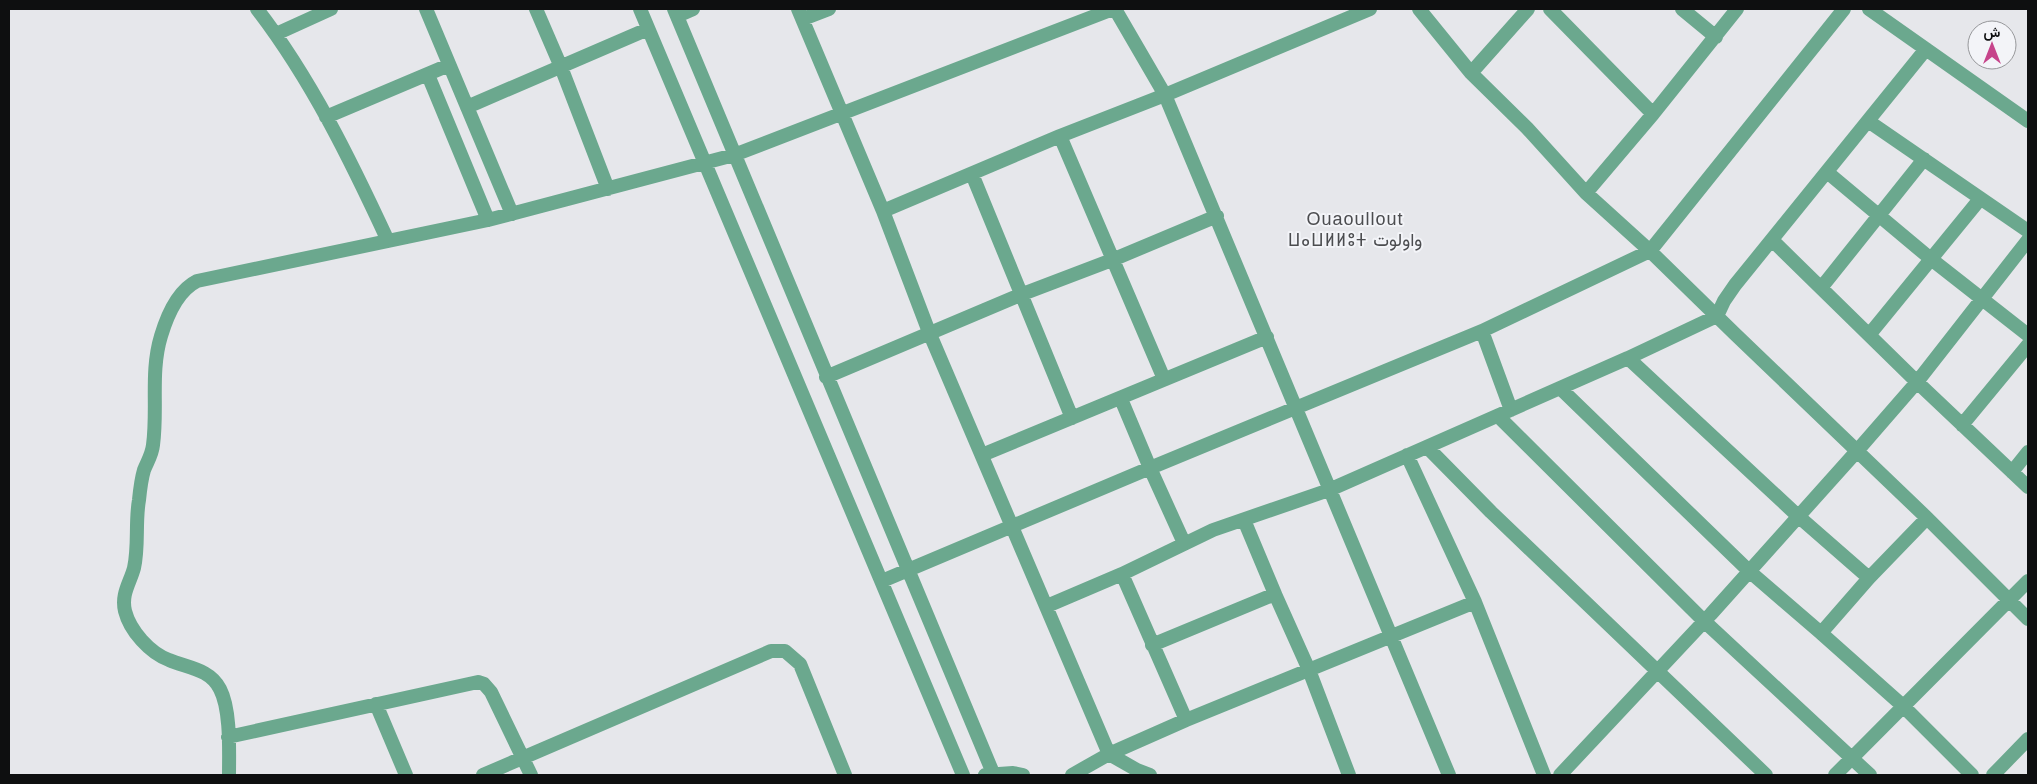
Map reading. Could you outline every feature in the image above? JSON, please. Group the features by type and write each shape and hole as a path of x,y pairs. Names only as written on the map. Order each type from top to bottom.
{"street":[{"path":"257,9 276,34 326,117 348,156 388,241"},
{"path":"276,34 331,9"},
{"path":"426,9 512,214"},
{"path":"536,9 561,67 608,189"},
{"path":"640,9 963,775"},
{"path":"693,9 675,12 908,571 989,774 1013,773 1023,775"},
{"path":"829,9 801,14 841,115 883,212 929,332 1011,528 1047,606 1109,754 1150,775"},
{"path":"229,775 224,697 219,687 206,673 168,660 155,652 141,639 128,621 124,598 126,587 134,568 138,501 144,469 153,448 155,428 154,377 160,338 170,310 190,284 488,220 734,155 1114,9 1165,95 1448,775"},
{"path":"883,212 1060,136 1165,95 1370,9"},
{"path":"1419,9 1471,73 1527,128 1586,193 1718,316 1927,518 2028,619"},
{"path":"1471,73 1528,9"},
{"path":"1550,9 1653,114"},
{"path":"1682,9 1716,37"},
{"path":"1586,193 1653,114 1737,9"},
{"path":"882,581 1482,331 1650,251 1844,9"},
{"path":"1869,9 2028,121"},
{"path":"467,106 648,29"},
{"path":"1047,606 1122,574 1213,530 1329,490 1561,388 1718,316 1724,301 1926,49"},
{"path":"326,117 449,65"},
{"path":"428,74 488,220"},
{"path":"1868,121 2028,231"},
{"path":"1060,136 1164,379"},
{"path":"1821,288 1924,159"},
{"path":"1827,172 1931,260 2028,335"},
{"path":"972,174 1072,418"},
{"path":"1869,335 1980,199"},
{"path":"826,377 929,332 1112,260 1216,216"},
{"path":"1772,240 1917,382 2028,487"},
{"path":"1564,774 1704,622 1917,382 2028,240"},
{"path":"1482,331 1511,410"},
{"path":"982,455 1267,337"},
{"path":"1962,425 2028,345"},
{"path":"1628,358 1798,516 1869,578"},
{"path":"1561,388 1749,571 1903,706 1972,775"},
{"path":"1121,399 1184,543"},
{"path":"1498,416 1704,622 1870,775"},
{"path":"1427,446 1491,512 1766,775"},
{"path":"2012,472 2028,452"},
{"path":"1407,455 1475,602 1544,775"},
{"path":"1820,633 1869,578 1927,518"},
{"path":"1244,520 1309,670 1349,775"},
{"path":"1122,574 1186,720"},
{"path":"1836,775 2028,582"},
{"path":"1152,645 1275,594"},
{"path":"1072,775 1109,754 1186,720 1475,602"},
{"path":"483,775 771,651 785,651 800,664 845,775"},
{"path":"228,737 473,682 484,684 491,692 531,775"},
{"path":"376,704 406,775"},
{"path":"1993,775 2028,739"}],"district":[{"name":"Ouaoullout ⵡⴰⵡⵍⵍⵓⵜ واولوت","path":"1355,229"}]}
